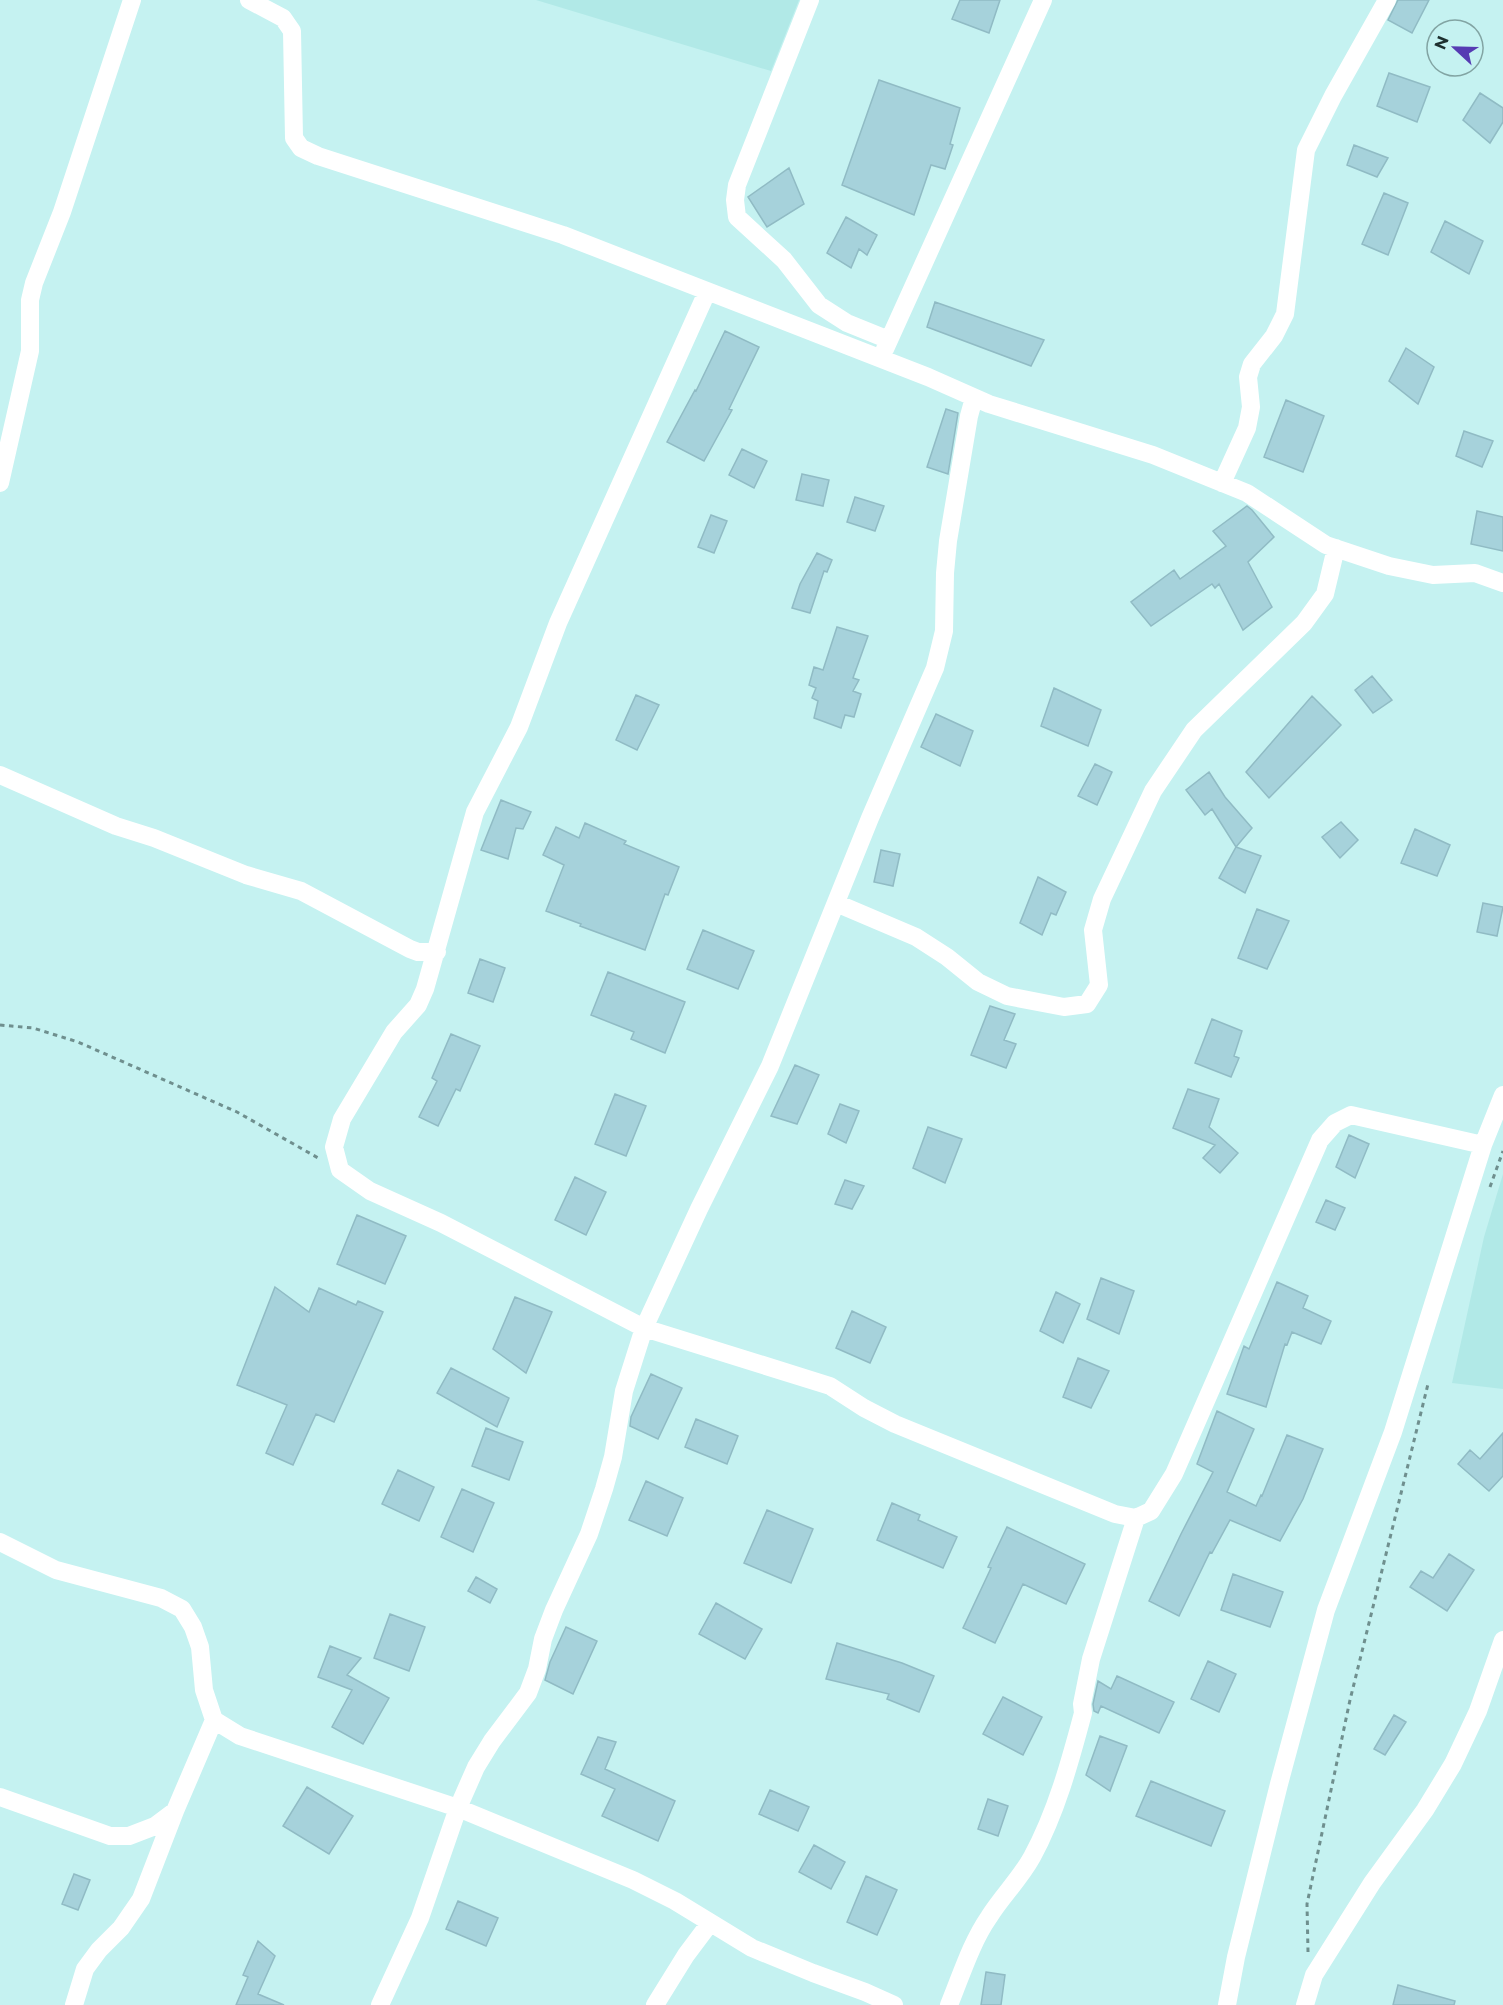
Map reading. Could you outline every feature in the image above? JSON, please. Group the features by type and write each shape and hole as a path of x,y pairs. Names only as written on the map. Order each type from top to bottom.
{"street":[{"path":"0,483 30,351 30,300 34,283 62,212 132,0"},
{"path":"249,0 283,18 292,31 294,138 301,148 318,156 563,235 928,377 989,404 1153,455 1247,493 1326,545 1389,566 1433,575 1475,573 1503,583"},
{"path":"810,0 737,185 735,200 737,216 784,260 819,305 847,324 889,340"},
{"path":"880,359 1043,0"},
{"path":"1222,483 1247,428 1251,407 1248,377 1252,364 1275,336 1285,314 1306,150 1333,96 1387,0"},
{"path":"707,292 558,623 538,683 519,727 475,812 436,952 418,1005 394,1032 342,1119 334,1147 340,1170 370,1191 441,1223 644,1328 830,1386 864,1408 895,1424 1116,1514 1136,1518 1151,1511 1174,1474 1320,1140 1335,1123 1351,1115 1483,1145"},
{"path":"380,2005 420,1918 458,1808 476,1767 492,1741 528,1693 537,1669 543,1639 589,1534 604,1489 613,1457 624,1391 644,1328 699,1209 770,1066 935,668 944,631 948,541 974,398"},
{"path":"836,903 916,937 947,957 978,982 1007,996 1064,1007 1088,1004 1099,985 1093,930 1102,899 1154,791 1194,730 1304,623 1325,594 1336,548"},
{"path":"0,774 116,826 154,838 246,875 301,891 410,949 436,952"},
{"path":"1227,2005 1236,1957 1279,1784 1326,1610 1393,1432 1483,1145 1503,1095"},
{"path":"949,2005 974,1944 989,1916 1013,1887 1032,1857 1051,1817 1083,1713 1082,1704 1091,1659 1136,1518"},
{"path":"0,1542 56,1570 161,1598 182,1609 193,1627 200,1647 204,1690 214,1720 240,1736 458,1808 633,1880 675,1901 753,1948 894,2005"},
{"path":"1305,2005 1314,1976 1372,1882 1425,1810 1453,1764 1478,1711 1503,1640"},
{"path":"74,2005 86,1969 99,1950 121,1928 141,1899 214,1720"},
{"path":"0,1797 110,1836 129,1836 138,1833 155,1826 176,1811"},
{"path":"655,2005 686,1955 710,1923"}],"path":[{"path":"0,1025 33,1028 89,1047 237,1112 340,1170"},
{"path":"1489,1188 1503,1151"},
{"path":"1308,1959 1307,1904 1350,1700 1428,1384"}],"shaded area":[{"path":"536,0 799,0 771,71"},
{"path":"1503,1174 1503,1389 1452,1383 1484,1237"}],"building":[{"path":"960,0 1000,0 989,33 952,19"},
{"path":"1398,0 1429,0 1412,33 1388,20"},
{"path":"1389,73 1430,87 1417,122 1377,106"},
{"path":"879,80 960,108 950,144 953,145 945,169 931,165 914,215 842,185"},
{"path":"1480,93 1503,108 1503,122 1490,143 1463,120"},
{"path":"1354,145 1388,158 1377,177 1347,165"},
{"path":"789,168 804,204 767,227 748,197"},
{"path":"1384,193 1408,203 1388,255 1362,244"},
{"path":"846,217 877,235 867,255 859,249 851,268 827,253"},
{"path":"1445,221 1483,241 1469,274 1431,252"},
{"path":"935,302 1044,340 1031,366 927,327"},
{"path":"725,331 759,347 729,409 732,410 704,461 667,442 696,391"},
{"path":"1406,348 1434,367 1418,404 1389,381"},
{"path":"1286,400 1324,416 1303,472 1264,457"},
{"path":"946,409 958,413 948,474 927,467"},
{"path":"1464,431 1493,441 1482,467 1456,456"},
{"path":"742,449 767,461 754,488 729,475"},
{"path":"802,474 829,480 823,506 796,500"},
{"path":"855,497 884,506 875,531 847,522"},
{"path":"1247,506 1274,537 1248,562 1272,607 1243,630 1219,584 1215,588 1212,584 1151,626 1131,602 1174,570 1180,579 1226,546 1213,531"},
{"path":"1477,511 1503,517 1503,551 1471,544"},
{"path":"711,515 727,521 714,553 698,547"},
{"path":"817,553 832,560 827,572 824,571 810,613 792,608 800,584"},
{"path":"837,627 868,636 853,678 859,680 853,691 861,694 854,717 845,715 841,728 814,718 818,701 812,698 816,688 809,685 814,667 823,670"},
{"path":"1372,676 1392,700 1373,713 1355,690"},
{"path":"1054,688 1101,710 1088,746 1041,726"},
{"path":"636,695 659,705 637,750 616,740"},
{"path":"1312,696 1341,725 1269,798 1246,772"},
{"path":"936,714 973,731 960,766 921,747"},
{"path":"1095,764 1112,772 1097,805 1078,796"},
{"path":"1209,772 1225,797 1252,828 1236,847 1212,809 1205,815 1186,790"},
{"path":"501,800 531,812 523,829 516,828 508,859 481,850"},
{"path":"1341,822 1358,840 1340,858 1322,837"},
{"path":"585,823 626,841 624,844 679,867 668,895 665,894 645,950 546,911 564,865 543,855 556,827 579,838"},
{"path":"1415,829 1450,845 1437,876 1401,863"},
{"path":"1236,847 1261,856 1245,893 1219,878"},
{"path":"881,850 900,854 893,886 874,882"},
{"path":"1038,877 1066,892 1056,915 1051,913 1042,935 1020,923"},
{"path":"1483,903 1503,907 1497,936 1477,932"},
{"path":"1257,909 1289,921 1267,969 1238,958"},
{"path":"703,930 754,951 738,989 687,969"},
{"path":"480,959 505,968 493,1002 468,993"},
{"path":"608,972 685,1002 665,1053 631,1039 634,1032 591,1015"},
{"path":"990,1006 1015,1014 1004,1040 1016,1044 1006,1068 971,1055"},
{"path":"1212,1019 1242,1031 1234,1056 1239,1058 1231,1077 1195,1063"},
{"path":"451,1034 480,1046 460,1091 456,1089 438,1126 419,1117 437,1081 432,1078"},
{"path":"795,1065 819,1075 797,1124 771,1116"},
{"path":"1188,1089 1219,1099 1209,1127 1238,1153 1220,1173 1203,1158 1215,1145 1173,1128"},
{"path":"615,1094 646,1106 626,1156 595,1144"},
{"path":"840,1104 859,1111 846,1143 828,1134"},
{"path":"928,1127 962,1139 945,1183 913,1168"},
{"path":"1349,1135 1369,1144 1355,1178 1336,1167"},
{"path":"575,1177 606,1192 586,1235 555,1220"},
{"path":"845,1180 864,1186 852,1209 835,1204"},
{"path":"1326,1200 1345,1208 1335,1230 1316,1222"},
{"path":"357,1215 406,1236 385,1284 337,1264"},
{"path":"1101,1278 1134,1291 1119,1334 1087,1319"},
{"path":"1277,1282 1308,1296 1303,1308 1331,1321 1321,1344 1292,1332 1287,1345 1285,1344 1266,1407 1227,1394 1244,1346 1249,1349"},
{"path":"275,1287 309,1312 319,1288 356,1305 358,1301 383,1312 334,1422 316,1414 293,1465 266,1453 287,1405 237,1385"},
{"path":"1056,1292 1080,1304 1063,1343 1040,1331"},
{"path":"515,1297 552,1312 526,1373 493,1349"},
{"path":"852,1311 886,1327 870,1363 836,1348"},
{"path":"1078,1358 1109,1371 1091,1408 1063,1397"},
{"path":"451,1368 509,1398 497,1427 437,1393"},
{"path":"651,1374 682,1388 658,1439 630,1426 631,1417"},
{"path":"1217,1411 1254,1429 1227,1492 1256,1506 1287,1435 1323,1449 1303,1499 1280,1541 1230,1520 1212,1553 1210,1552 1179,1616 1149,1601 1213,1472 1197,1464"},
{"path":"696,1419 738,1436 727,1464 685,1447"},
{"path":"486,1428 523,1442 509,1480 472,1466"},
{"path":"1503,1433 1503,1476 1489,1491 1458,1464 1470,1450 1480,1459"},
{"path":"398,1470 434,1487 419,1521 382,1504"},
{"path":"646,1481 683,1498 667,1536 629,1520"},
{"path":"462,1489 494,1503 473,1552 441,1537"},
{"path":"892,1503 920,1515 918,1520 957,1537 943,1568 877,1540"},
{"path":"767,1510 813,1529 791,1583 744,1563"},
{"path":"1007,1527 1085,1564 1066,1604 1023,1584 995,1643 963,1628"},
{"path":"1449,1554 1474,1570 1447,1611 1410,1587 1421,1571 1433,1578"},
{"path":"1233,1574 1283,1592 1270,1627 1221,1610"},
{"path":"476,1577 497,1589 490,1603 468,1591"},
{"path":"716,1603 762,1629 745,1659 699,1634"},
{"path":"390,1614 425,1627 409,1671 374,1658"},
{"path":"566,1627 597,1641 573,1694 545,1680 550,1662"},
{"path":"837,1643 902,1663 934,1676 919,1712 887,1699 889,1694 826,1679"},
{"path":"330,1646 361,1658 347,1675 389,1698 363,1744 332,1727 352,1690 318,1677"},
{"path":"1208,1661 1236,1674 1219,1712 1191,1699"},
{"path":"1117,1676 1174,1702 1159,1733 1101,1706 1098,1713 1094,1711 1093,1704 1098,1681 1111,1689"},
{"path":"1003,1697 1042,1717 1023,1755 983,1734"},
{"path":"1394,1715 1406,1722 1385,1755 1374,1749"},
{"path":"1100,1736 1127,1746 1110,1791 1086,1775"},
{"path":"598,1737 616,1742 605,1769 675,1801 658,1841 602,1816 615,1789 581,1774"},
{"path":"1151,1781 1225,1811 1211,1846 1136,1816"},
{"path":"307,1787 353,1816 329,1854 283,1826"},
{"path":"770,1790 809,1807 798,1831 759,1814"},
{"path":"988,1799 1008,1806 998,1836 978,1829"},
{"path":"814,1845 845,1862 831,1889 799,1872"},
{"path":"74,1874 90,1880 78,1910 62,1904"},
{"path":"866,1876 897,1890 877,1935 847,1922"},
{"path":"458,1901 498,1918 486,1946 446,1929"},
{"path":"258,1941 275,1956 258,1994 284,2005 236,2005 248,1977 243,1975"},
{"path":"986,1972 1005,1975 1001,2005 981,2005"},
{"path":"1398,1985 1455,2001 1454,2005 1393,2005"}]}
